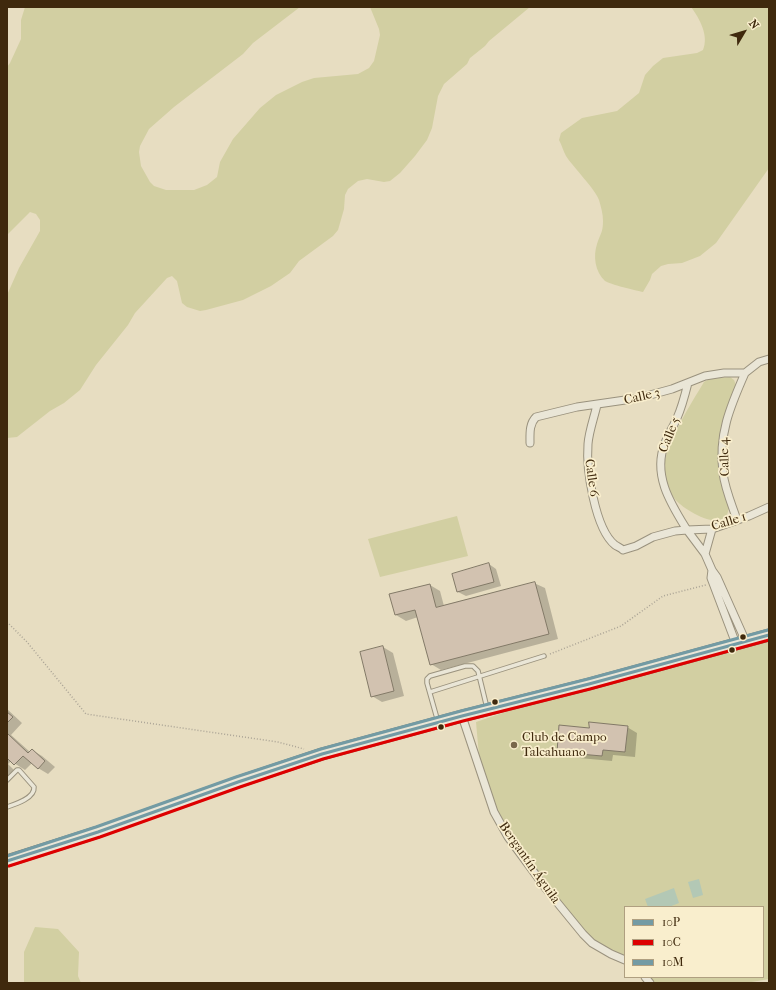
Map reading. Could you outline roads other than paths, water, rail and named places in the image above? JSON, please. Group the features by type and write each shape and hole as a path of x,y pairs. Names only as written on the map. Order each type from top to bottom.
{"main road":[{"path":"7,861 98,832 322,754 769,635"}],"street":[{"path":"746,373 759,362 769,359"},
{"name":"Calle 3","path":"530,443 530,427 536,417 577,407 639,398 672,389 705,376 746,373"},
{"name":"Calle 4","path":"737,520 723,474 722,443 726,421 735,394 746,373"},
{"name":"Calle 5","path":"687,530 668,496 662,480 660,466 661,455 685,398 688,383"},
{"name":"Calle 6","path":"597,405 588,443 590,480 601,523 609,539 616,546"},
{"name":"Calle 1","path":"616,546 624,550 636,546 652,537 675,531 712,529 769,507"},
{"path":"705,554 712,529"},
{"name":"Calle 1","path":"687,530 705,554 712,570"},
{"path":"712,570 711,578 741,643"},
{"path":"712,570 717,577 741,643"},
{"name":"Bergantín Águila","path":"462,716 494,812 508,837 547,890 583,934 592,943 600,948 624,960"}],"lane":[{"path":"430,692 544,656"},
{"path":"438,722 427,679 430,676 465,666 473,666 478,671 487,709"},
{"path":"7,780 16,770 19,770 34,787 34,790 29,797 7,807"}],"place":[{"name":"Club de Campo Talcahuano","path":"514,745"}]}
